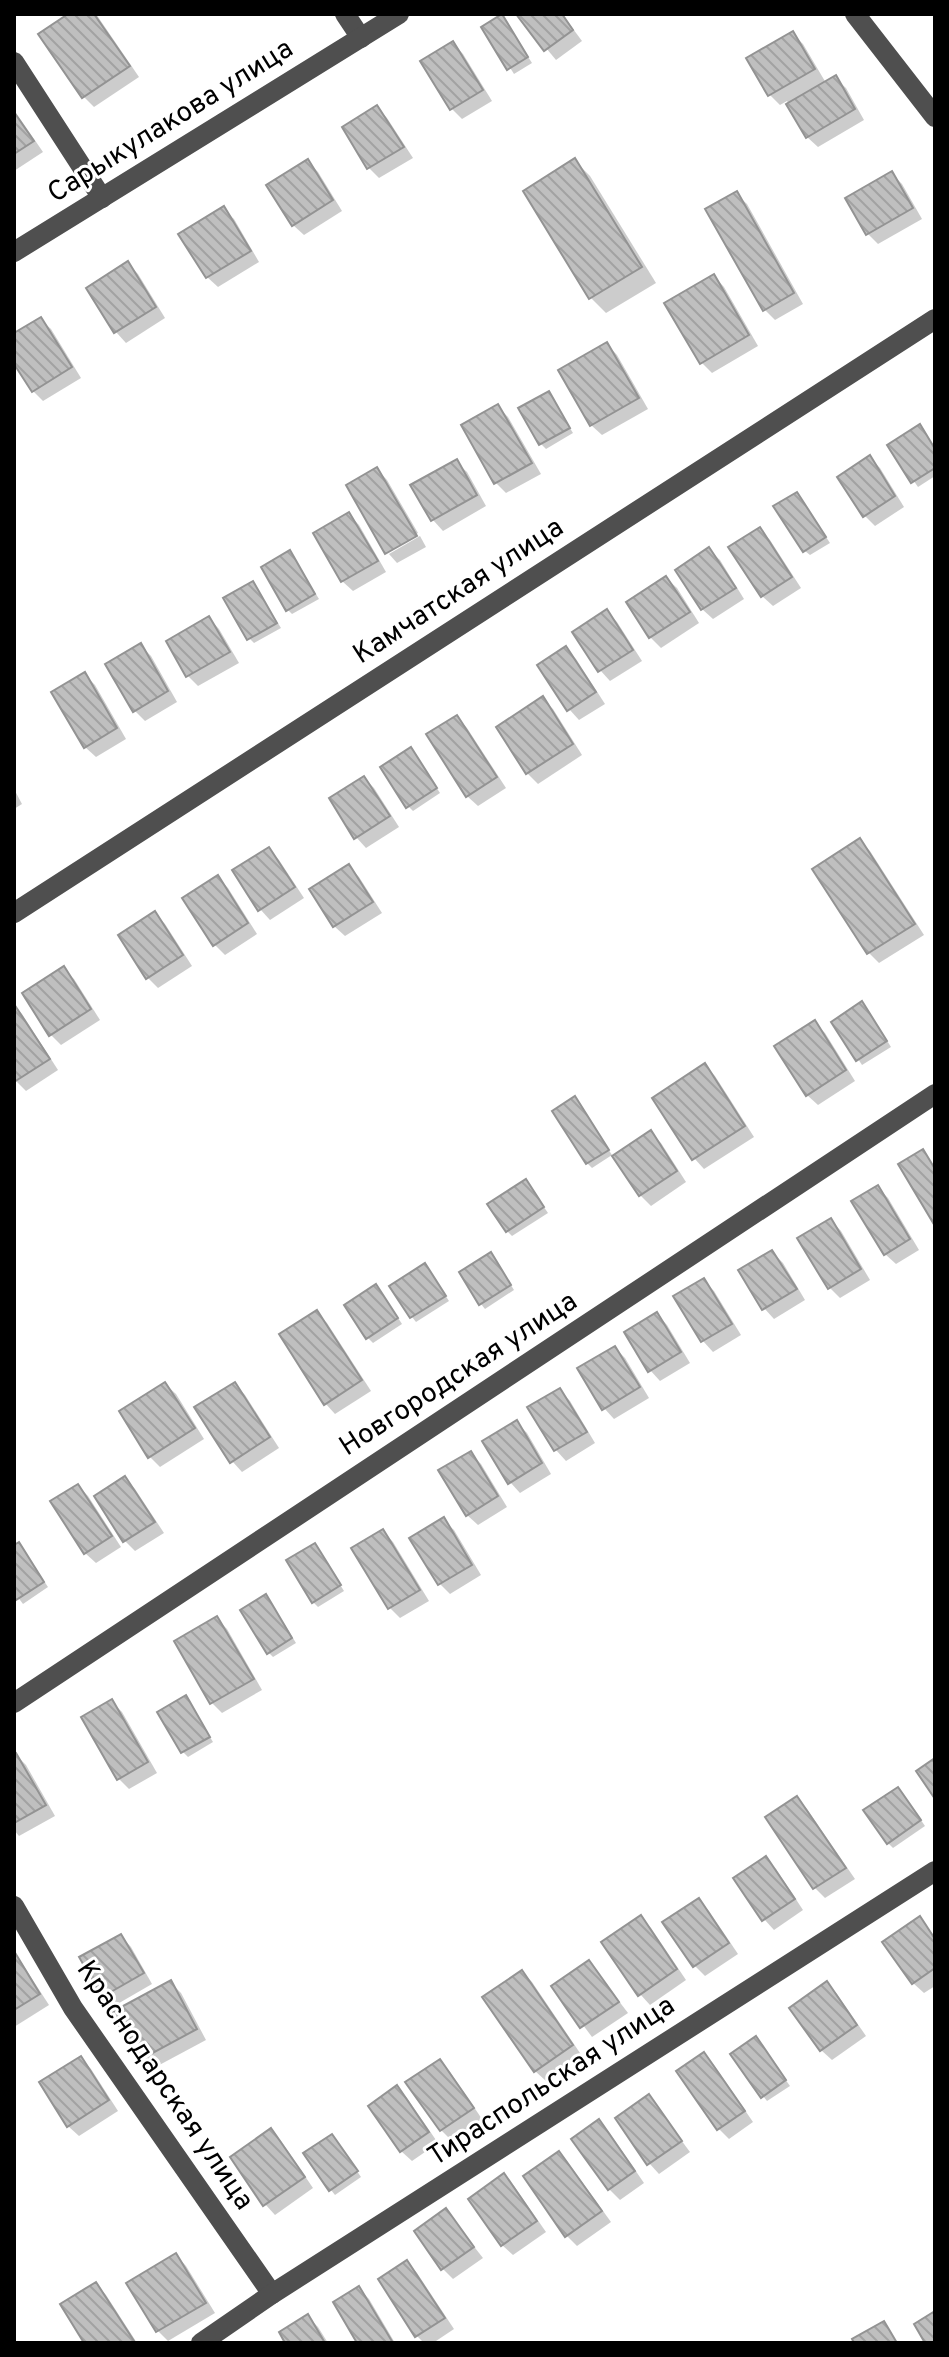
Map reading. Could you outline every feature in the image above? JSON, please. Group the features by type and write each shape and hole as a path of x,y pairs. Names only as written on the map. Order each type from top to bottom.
{"street":[{"path":"345,14 361,38"},
{"name":"Сарыкулакова улица","path":"14,252 399,14"},
{"path":"855,14 935,117"},
{"path":"14,62 102,198"},
{"name":"Камчатская улица","path":"14,913 935,319"},
{"name":"Новгородская улица","path":"14,1703 935,1094"},
{"name":"Тираспольская улица","path":"201,2343 272,2294 935,1871"},
{"name":"Краснодарская улица","path":"14,1906 73,2008 272,2294"}],"building":[{"path":"68,14 94,14 130,66 82,98 38,34"},
{"path":"502,14 528,57 507,70 481,27"},
{"path":"516,14 562,14 573,30 544,51"},
{"path":"793,31 815,69 768,96 746,58"},
{"path":"453,41 483,90 450,110 420,61"},
{"path":"836,75 855,109 806,138 786,104"},
{"path":"377,105 404,147 367,169 342,127"},
{"path":"14,112 34,141 14,154"},
{"path":"575,158 642,267 589,299 523,191"},
{"path":"308,159 333,200 292,226 266,185"},
{"path":"892,171 913,208 866,235 845,198"},
{"path":"737,191 794,293 763,311 705,209"},
{"path":"224,206 251,251 206,278 178,234"},
{"path":"128,261 156,307 114,333 86,288"},
{"path":"714,274 749,335 700,364 664,303"},
{"path":"41,317 72,367 32,392 14,364 14,333"},
{"path":"607,342 639,398 590,426 558,370"},
{"path":"549,391 570,428 539,445 518,408"},
{"path":"498,404 532,463 494,484 461,425"},
{"path":"920,424 935,449 935,468 911,483 887,445"},
{"path":"870,455 895,496 863,517 837,477"},
{"path":"457,459 477,495 431,521 410,485"},
{"path":"377,467 417,536 385,554 346,485"},
{"path":"797,492 826,537 803,552 773,506"},
{"path":"349,512 378,561 341,582 313,533"},
{"path":"760,527 792,577 761,597 728,547"},
{"path":"709,547 736,588 701,610 675,570"},
{"path":"290,550 315,594 286,611 261,567"},
{"path":"666,576 690,612 649,638 626,602"},
{"path":"253,581 277,623 247,640 223,598"},
{"path":"607,609 633,650 598,672 572,632"},
{"path":"209,616 230,652 186,677 166,641"},
{"path":"141,643 168,691 133,712 105,664"},
{"path":"566,646 596,692 567,711 537,665"},
{"path":"85,672 117,728 84,748 51,692"},
{"path":"543,696 573,744 526,774 496,727"},
{"path":"457,715 497,777 466,797 426,734"},
{"path":"411,747 437,788 406,808 380,767"},
{"path":"364,776 390,816 354,839 329,798"},
{"path":"860,838 915,924 867,954 812,869"},
{"path":"269,847 295,887 258,911 232,870"},
{"path":"349,864 373,902 333,927 309,889"},
{"path":"218,875 248,923 213,946 182,898"},
{"path":"155,911 183,955 146,979 118,935"},
{"path":"64,966 91,1009 49,1036 22,993"},
{"path":"862,1001 887,1041 856,1061 831,1022"},
{"path":"14,1004 50,1059 14,1082"},
{"path":"815,1020 846,1070 806,1096 774,1046"},
{"path":"705,1063 745,1126 692,1160 652,1098"},
{"path":"575,1096 609,1150 586,1164 552,1111"},
{"path":"651,1130 677,1171 639,1196 612,1156"},
{"path":"923,1149 935,1169 935,1226 898,1164"},
{"path":"526,1179 544,1207 506,1232 487,1204"},
{"path":"878,1185 910,1239 884,1255 851,1201"},
{"path":"831,1218 861,1269 828,1289 797,1238"},
{"path":"772,1250 797,1289 762,1310 738,1270"},
{"path":"491,1252 511,1285 479,1305 459,1272"},
{"path":"425,1263 446,1296 410,1318 389,1286"},
{"path":"704,1278 732,1324 701,1342 673,1296"},
{"path":"376,1284 398,1318 366,1339 344,1305"},
{"path":"317,1310 362,1380 324,1405 279,1334"},
{"path":"657,1312 681,1352 648,1372 624,1332"},
{"path":"615,1346 640,1387 602,1410 577,1368"},
{"path":"165,1382 195,1428 148,1458 119,1411"},
{"path":"235,1382 270,1437 230,1463 194,1407"},
{"path":"560,1388 587,1432 554,1451 527,1407"},
{"path":"517,1420 542,1463 508,1484 482,1441"},
{"path":"471,1451 498,1496 466,1516 438,1470"},
{"path":"125,1476 155,1522 123,1542 94,1496"},
{"path":"78,1484 112,1536 84,1554 50,1501"},
{"path":"444,1517 472,1565 438,1585 409,1538"},
{"path":"383,1529 420,1590 388,1609 351,1548"},
{"path":"19,1542 44,1582 16,1600 14,1545"},
{"path":"315,1543 341,1585 312,1603 286,1560"},
{"path":"266,1594 292,1638 267,1654 240,1610"},
{"path":"217,1616 254,1679 210,1704 174,1641"},
{"path":"186,1695 210,1737 181,1753 157,1712"},
{"path":"112,1699 148,1762 117,1780 81,1717"},
{"path":"14,1754 46,1805 14,1823"},
{"path":"935,1758 935,1799 916,1771"},
{"path":"898,1787 921,1820 887,1844 863,1810"},
{"path":"797,1796 846,1868 813,1889 765,1817"},
{"path":"766,1856 795,1899 762,1921 733,1878"},
{"path":"699,1898 729,1943 693,1967 662,1922"},
{"path":"641,1915 677,1969 638,1996 601,1942"},
{"path":"920,1916 935,1939 935,1968 912,1984 882,1942"},
{"path":"121,1934 144,1973 102,1997 79,1957"},
{"path":"14,1951 40,1994 14,2010"},
{"path":"589,1960 619,2002 580,2028 551,1986"},
{"path":"522,1970 573,2045 534,2072 482,1997"},
{"path":"171,1980 197,2029 138,2061 112,2012"},
{"path":"827,1981 857,2025 820,2051 789,2008"},
{"path":"756,2036 786,2080 761,2098 730,2054"},
{"path":"704,2052 745,2111 717,2130 676,2071"},
{"path":"81,2056 109,2100 67,2127 39,2082"},
{"path":"440,2059 474,2108 440,2131 405,2082"},
{"path":"397,2085 429,2132 400,2152 368,2106"},
{"path":"649,2094 682,2141 647,2165 615,2118"},
{"path":"599,2119 635,2171 608,2190 571,2139"},
{"path":"271,2128 305,2177 263,2206 230,2157"},
{"path":"332,2134 358,2171 329,2191 303,2153"},
{"path":"559,2151 602,2211 565,2237 523,2176"},
{"path":"504,2173 537,2221 501,2246 468,2199"},
{"path":"446,2208 474,2247 441,2270 414,2231"},
{"path":"176,2253 206,2303 156,2332 126,2283"},
{"path":"407,2260 445,2318 415,2337 378,2279"},
{"path":"96,2282 134,2341 131,2343 84,2343 60,2304"},
{"path":"359,2286 393,2343 357,2343 333,2302"},
{"path":"935,2311 935,2343 925,2343 914,2324"},
{"path":"308,2314 325,2343 285,2343 279,2332"},
{"path":"884,2321 897,2343 854,2343 852,2339"}]}
